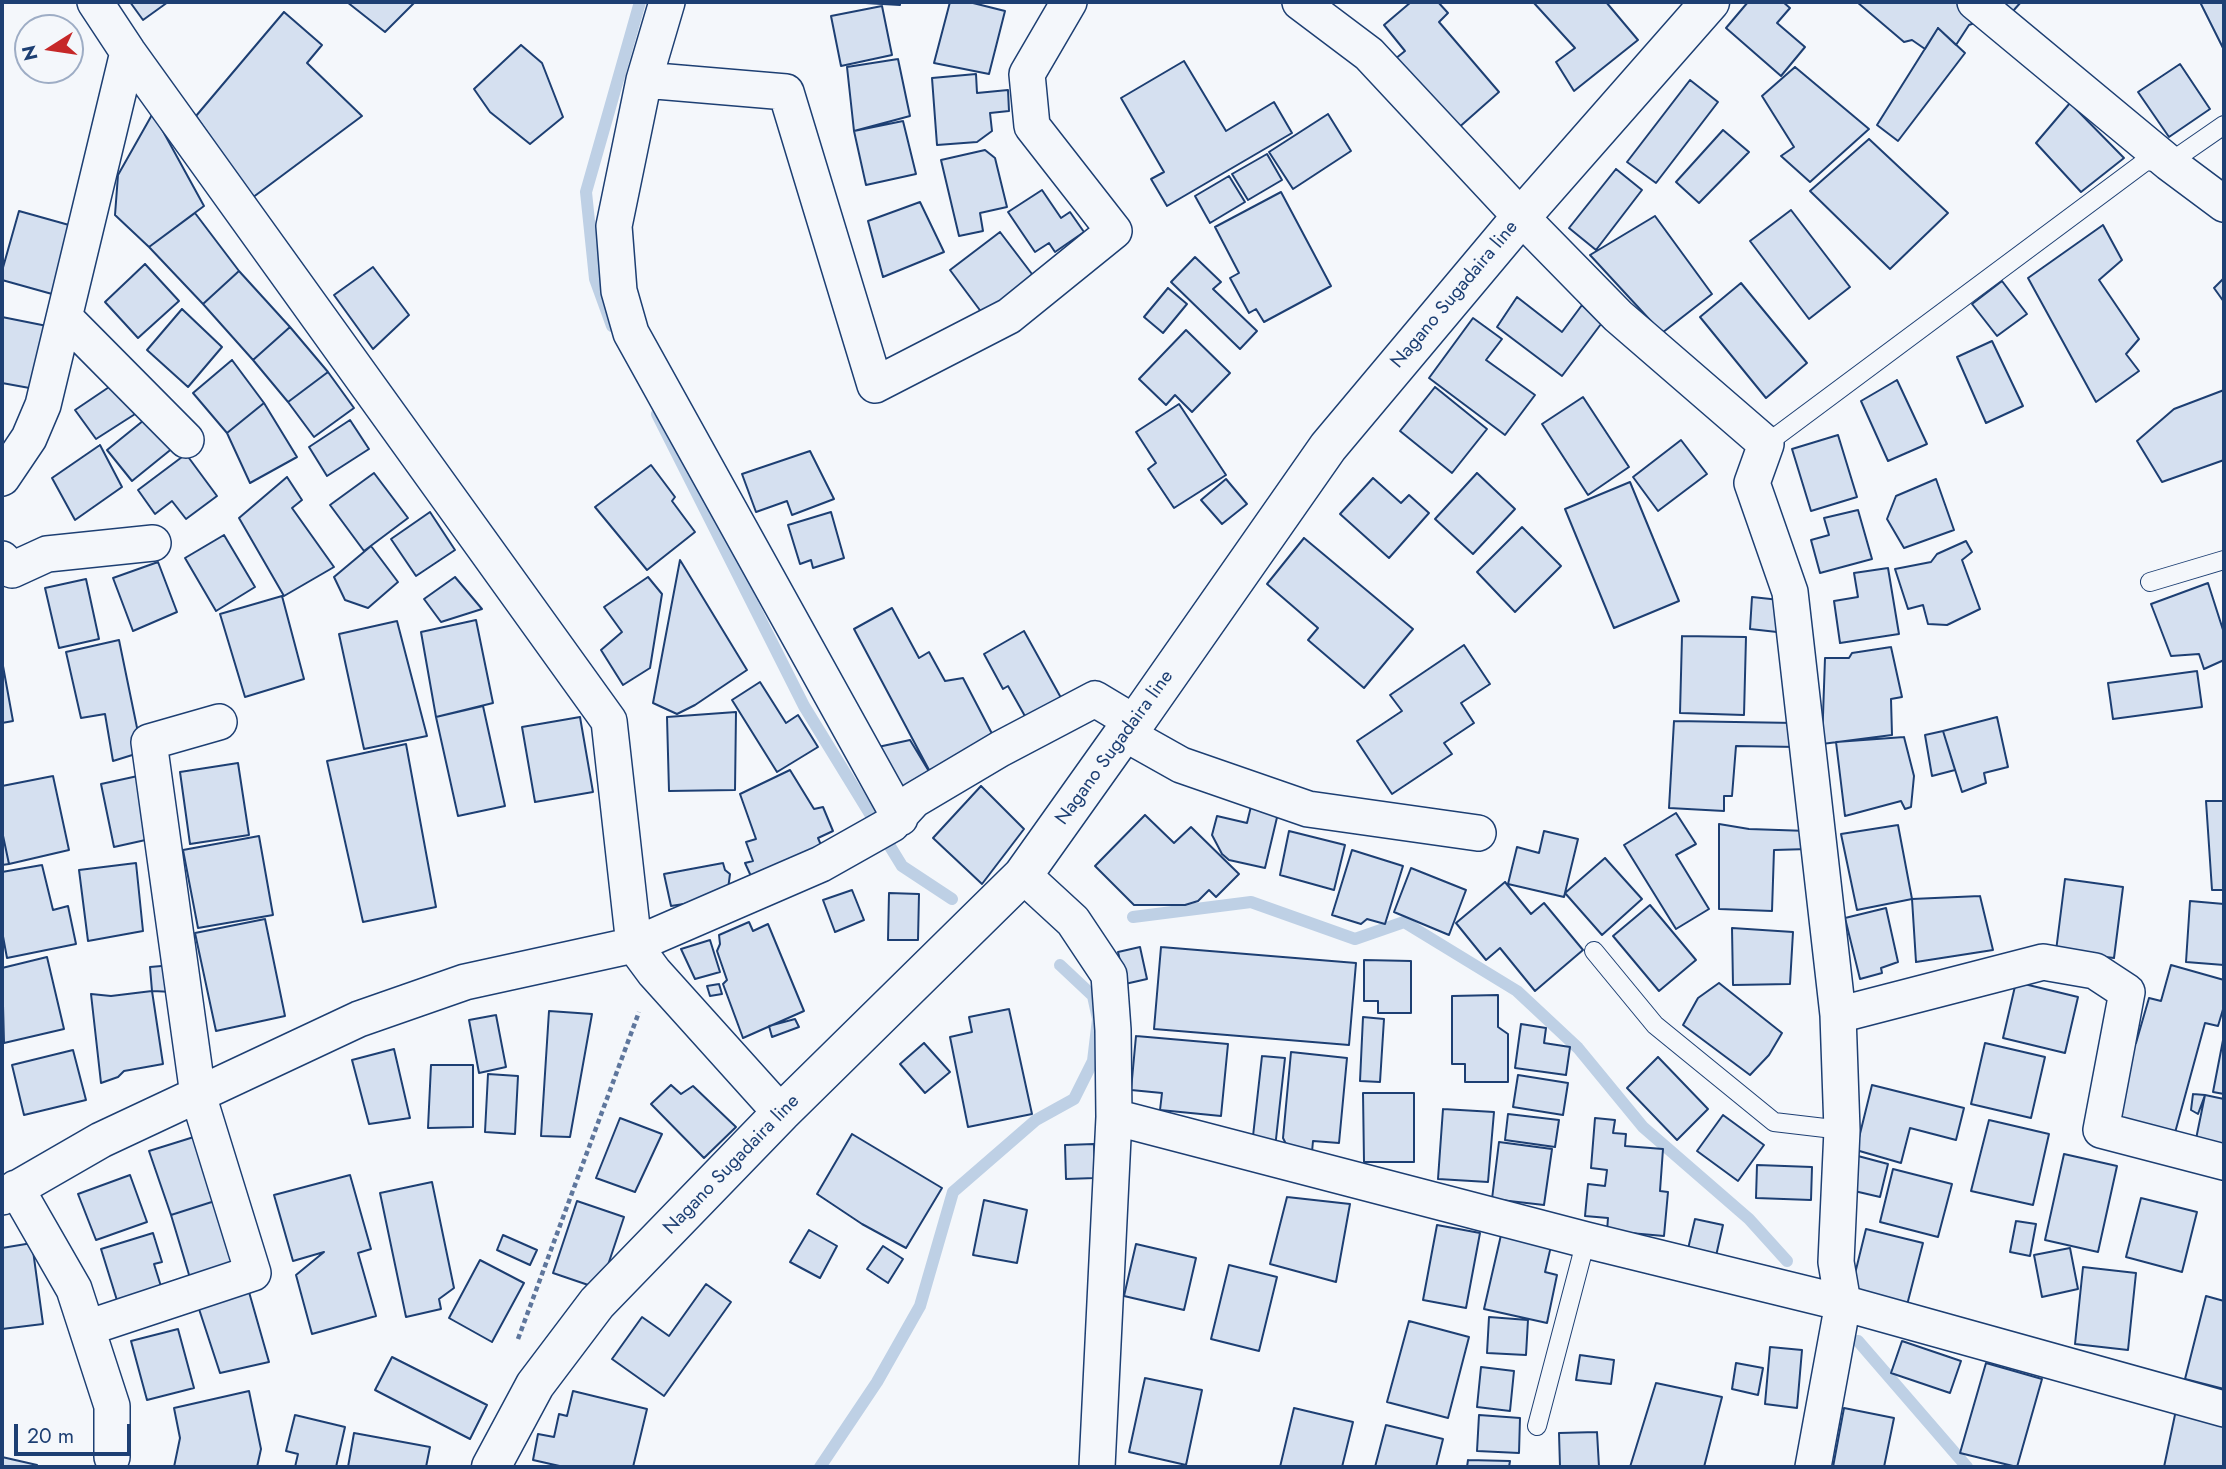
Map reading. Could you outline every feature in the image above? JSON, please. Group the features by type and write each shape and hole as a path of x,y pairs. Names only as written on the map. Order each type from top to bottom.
{"main road":[{"name":"Nagano Sugadaira line","path":"491,1467 534,1385 597,1303 781,1113 1023,875 1328,447 1521,217 1710,2"}],"street":[{"path":"96,2 128,52 609,721 644,958 781,1113"},
{"path":"667,2 643,80 614,226 619,291 631,333 888,826"},
{"path":"643,80 786,92 875,385 1009,316 1114,231 1032,126 1027,74 1069,2"},
{"path":"1300,2 1369,54 1521,217 1618,316 1766,444 1752,483 1790,592 1838,1015 1842,1130 1836,1262 1843,1303 1813,1467"},
{"path":"1976,2 2169,163 2224,204"},
{"path":"2,478 29,438 43,405 128,52"},
{"path":"65,317 186,440"},
{"path":"2,559 12,570 47,554 153,543"},
{"path":"112,1457 112,1406 74,1289 9,1193 101,1140 359,1019 465,982 644,958 888,826 914,800 1000,749 1095,699 1181,765 1308,809 1478,833"},
{"path":"87,1328 253,1273 198,1095 149,742 219,722"},
{"path":"1023,875 1073,921 1108,975 1113,1030 1114,1117 1097,1467"},
{"path":"1838,1015 2043,962 2095,971 2127,992 2101,1130 2224,1162"},
{"path":"1114,1117 1586,1240 1843,1303 2224,1409"}],"lane":[{"path":"1766,444 2146,161 2169,163 2224,125"},
{"path":"2150,582 2224,560"},
{"path":"1594,951 1655,1025 1774,1122 1842,1130"},
{"path":"1537,1426 1586,1240"}],"path":[{"path":"517,1342 644,958"}],"building":[{"path":"130,2 168,2 143,20"},
{"path":"347,2 412,2 414,3 385,32"},
{"path":"848,2 900,2 900,5"},
{"path":"950,2 969,2 1005,11 989,74 934,63"},
{"path":"1411,2 1438,2 1448,13 1439,22 1499,92 1456,130 1395,59 1405,51 1384,25"},
{"path":"1606,2 1638,40 1574,91 1556,62 1575,48 1534,3"},
{"path":"1748,2 1783,2 1790,8 1777,23 1805,47 1781,76 1726,28"},
{"path":"1857,2 1962,2 1983,20 1969,25 1956,45 1938,28 1925,49 1912,40 1904,42"},
{"path":"1986,2 2021,2 2006,19"},
{"path":"2200,2 2224,2 2224,50"},
{"path":"882,6 892,55 841,66 831,16"},
{"path":"284,12 322,45 307,63 362,116 252,198 196,116"},
{"path":"1938,28 1965,53 1898,141 1877,125"},
{"path":"521,45 542,63 563,117 530,144 490,112 474,89"},
{"path":"898,59 910,116 854,131 847,67"},
{"path":"1184,61 1226,131 1274,102 1292,133 1167,206 1151,179 1164,172 1121,98"},
{"path":"2180,64 2210,109 2169,137 2138,92"},
{"path":"1795,67 1869,129 1810,182 1781,156 1794,147 1762,96"},
{"path":"976,74 977,93 1008,90 1009,111 990,113 992,131 977,142 937,145 932,78"},
{"path":"1690,80 1718,102 1656,183 1627,162"},
{"path":"2070,103 2124,158 2081,192 2036,143"},
{"path":"153,113 204,206 149,247 115,215 118,175"},
{"path":"1328,114 1351,151 1293,189 1269,152"},
{"path":"903,121 916,174 866,185 854,131"},
{"path":"1723,130 1749,152 1699,203 1676,182"},
{"path":"1869,139 1948,213 1890,269 1810,191"},
{"path":"985,150 995,158 1007,207 980,213 983,231 959,236 941,160"},
{"path":"1267,154 1282,180 1248,200 1232,174"},
{"path":"1616,169 1642,190 1596,250 1569,228"},
{"path":"1229,176 1245,202 1210,223 1195,196"},
{"path":"1042,190 1061,218 1070,212 1084,232 1055,252 1049,243 1035,252 1008,212"},
{"path":"1281,192 1331,286 1264,322 1256,309 1249,313 1230,278 1239,273 1215,227"},
{"path":"920,202 944,252 883,277 868,221"},
{"path":"1791,210 1850,287 1809,319 1750,241"},
{"path":"19,211 69,225 52,294 2,280 2,271"},
{"path":"195,213 239,271 203,304 149,247"},
{"path":"1655,216 1712,294 1662,333 1590,255"},
{"path":"2103,225 2122,260 2099,280 2139,339 2126,354 2139,371 2096,402 2028,278"},
{"path":"1000,232 1035,278 985,317 950,270"},
{"path":"1195,257 1221,282 1213,289 1257,331 1240,349 1171,282"},
{"path":"145,264 179,301 138,338 105,302"},
{"path":"373,267 409,315 373,349 334,295"},
{"path":"239,271 290,327 253,360 203,304"},
{"path":"2224,278 2224,302 2214,288"},
{"path":"2002,281 2027,314 1997,336 1972,304"},
{"path":"1741,283 1807,363 1766,398 1700,317"},
{"path":"1168,288 1187,304 1163,333 1144,317"},
{"path":"1517,297 1562,332 1582,305 1601,324 1562,376 1497,327"},
{"path":"182,309 222,347 188,387 147,350"},
{"path":"2,317 47,326 35,389 2,383"},
{"path":"1473,318 1502,339 1486,360 1535,395 1505,435 1429,378"},
{"path":"290,327 328,372 288,402 253,360"},
{"path":"1186,330 1230,373 1192,412 1175,395 1166,405 1139,379"},
{"path":"1992,341 2023,406 1986,423 1957,357"},
{"path":"232,360 264,403 227,433 193,393"},
{"path":"328,372 354,408 314,437 288,402"},
{"path":"1897,380 1927,444 1888,461 1861,401"},
{"path":"118,381 143,409 96,439 75,410"},
{"path":"1435,387 1487,429 1452,473 1400,431"},
{"path":"2224,390 2224,460 2162,482 2137,441 2174,409"},
{"path":"1583,397 1629,467 1588,495 1542,424"},
{"path":"264,403 297,457 250,483 227,433"},
{"path":"1179,404 1226,475 1174,508 1148,469 1156,463 1136,432"},
{"path":"149,416 174,447 132,481 107,450"},
{"path":"350,420 369,449 327,476 309,447"},
{"path":"1838,435 1857,497 1811,511 1792,449"},
{"path":"1681,440 1707,474 1658,511 1633,477"},
{"path":"100,445 122,487 75,520 52,478"},
{"path":"810,451 834,499 792,515 787,501 756,512 742,474"},
{"path":"186,454 217,496 186,519 172,501 155,514 138,490"},
{"path":"651,465 675,497 672,501 695,532 647,570 595,507"},
{"path":"374,473 408,518 364,551 330,505"},
{"path":"1477,473 1515,509 1473,554 1435,519"},
{"path":"287,477 302,500 292,508 334,567 284,596 239,518"},
{"path":"1373,478 1401,503 1409,495 1429,513 1389,558 1340,514"},
{"path":"1226,479 1247,504 1222,524 1201,500"},
{"path":"1936,479 1954,530 1904,548 1887,519 1896,496"},
{"path":"1630,482 1679,601 1614,628 1565,509"},
{"path":"1858,510 1872,559 1820,573 1811,540 1829,535 1824,518"},
{"path":"430,512 455,550 416,576 391,539"},
{"path":"831,512 844,558 813,568 811,560 800,564 788,525"},
{"path":"1522,527 1561,566 1515,612 1477,572"},
{"path":"224,535 255,587 216,611 185,558"},
{"path":"1304,538 1413,629 1364,688 1308,640 1318,628 1267,584"},
{"path":"1966,541 1972,552 1962,560 1980,609 1947,625 1928,624 1923,605 1908,609 1895,569 1931,562 1937,554"},
{"path":"371,546 398,582 368,608 345,600 334,577"},
{"path":"680,560 747,670 677,714 653,703"},
{"path":"158,562 177,612 133,631 113,578"},
{"path":"1888,568 1899,634 1840,643 1834,601 1858,597 1854,573"},
{"path":"455,577 482,609 441,622 424,599"},
{"path":"648,577 662,594 650,668 623,685 601,650 622,632 604,607"},
{"path":"86,579 99,639 59,648 45,588"},
{"path":"2208,583 2224,633 2224,660 2204,669 2199,654 2171,656 2151,604"},
{"path":"282,596 304,679 245,697 220,614"},
{"path":"1752,597 1780,600 1777,632 1750,629"},
{"path":"892,608 919,658 929,652 945,681 963,678 1000,749 936,783 854,629"},
{"path":"476,620 493,703 436,717 421,632"},
{"path":"397,621 427,736 364,749 339,634"},
{"path":"1024,631 1065,705 1030,725 1008,686 1003,689 984,654"},
{"path":"1682,636 1746,637 1744,715 1680,713"},
{"path":"119,640 142,752 113,761 105,714 81,718 66,652"},
{"path":"1464,645 1490,684 1461,703 1474,723 1444,743 1452,754 1392,794 1357,741 1402,711 1390,695"},
{"path":"1891,647 1902,697 1891,699 1892,735 1822,744 1825,658 1849,658 1852,653"},
{"path":"2,667 13,721 2,723"},
{"path":"2197,671 2202,707 2113,719 2108,683"},
{"path":"760,682 786,723 798,715 818,747 777,772 732,700"},
{"path":"483,706 505,806 458,816 436,717"},
{"path":"736,712 735,790 669,791 667,717"},
{"path":"580,717 593,792 535,802 522,727"},
{"path":"1997,717 2008,767 1984,773 1986,783 1962,792 1943,731"},
{"path":"1674,721 1796,723 1798,747 1736,746 1732,796 1724,796 1724,811 1669,808"},
{"path":"1943,731 1955,770 1932,776 1925,735"},
{"path":"1904,737 1914,776 1911,807 1905,809 1901,801 1845,816 1836,742"},
{"path":"910,740 936,783 906,810 878,747"},
{"path":"406,744 436,907 363,922 327,761"},
{"path":"238,763 249,835 190,844 180,772"},
{"path":"790,770 814,809 823,807 833,831 818,838 824,852 755,885 745,863 753,861 746,842 756,839 740,794"},
{"path":"147,774 159,837 114,847 101,784"},
{"path":"53,776 69,850 9,864 2,831 2,786"},
{"path":"981,786 1024,829 982,884 933,838"},
{"path":"2206,801 2224,801 2224,890 2212,890"},
{"path":"1252,802 1279,809 1265,868 1229,860 1222,854 1212,835 1217,816 1247,823"},
{"path":"1676,813 1696,844 1676,855 1709,909 1676,929 1624,845"},
{"path":"1145,815 1174,843 1191,827 1239,874 1216,897 1209,890 1198,901 1185,905 1134,905 1095,866"},
{"path":"1719,824 1749,829 1808,831 1809,849 1774,850 1772,911 1719,909"},
{"path":"1898,825 1912,899 1857,910 1841,834"},
{"path":"2,831 9,864 2,865"},
{"path":"1289,831 1345,845 1334,890 1280,875"},
{"path":"1544,831 1578,839 1564,897 1508,884 1517,847 1539,853"},
{"path":"259,836 273,915 198,928 183,850"},
{"path":"1352,850 1403,866 1385,924 1367,919 1361,924 1332,915"},
{"path":"1605,858 1642,899 1602,935 1565,893"},
{"path":"136,863 143,931 88,941 79,870"},
{"path":"723,863 730,874 728,889 722,898 671,906 664,874"},
{"path":"42,865 53,910 68,906 76,944 7,958 2,931 2,872"},
{"path":"1411,868 1466,890 1449,935 1394,912"},
{"path":"2065,879 2123,887 2114,958 2056,951"},
{"path":"1505,882 1531,914 1544,903 1583,950 1535,991 1500,948 1486,960 1456,923"},
{"path":"852,890 864,920 835,932 823,900"},
{"path":"889,893 919,894 918,940 888,940"},
{"path":"1980,896 1993,950 1916,962 1912,899"},
{"path":"2190,901 2224,904 2224,965 2186,962"},
{"path":"1650,905 1696,960 1659,991 1613,936"},
{"path":"1886,908 1898,962 1881,968 1882,973 1860,979 1845,918"},
{"path":"265,919 285,1016 216,1031 195,933"},
{"path":"749,922 753,931 768,924 804,1011 743,1038 723,984 727,980 717,951 720,944 719,935"},
{"path":"1732,928 1793,932 1790,984 1733,985"},
{"path":"710,940 720,972 695,979 681,949"},
{"path":"1140,947 1147,979 1125,984 1118,952"},
{"path":"1161,947 1356,963 1349,1045 1154,1029"},
{"path":"47,957 64,1029 4,1043 2,968"},
{"path":"1364,960 1411,961 1411,1013 1378,1013 1378,1001 1364,1001"},
{"path":"173,965 174,992 152,991 150,967"},
{"path":"2171,965 2224,980 2224,1006 2218,1026 2205,1023 2173,1140 2109,1122 2131,1042 2136,1043 2149,998 2161,1001"},
{"path":"2016,982 2078,997 2065,1053 2003,1038"},
{"path":"1719,983 1782,1033 1769,1055 1750,1075 1683,1025 1698,998"},
{"path":"719,984 722,994 710,996 707,986"},
{"path":"152,991 163,1064 124,1071 118,1077 101,1083 91,994 111,996"},
{"path":"1498,995 1498,1027 1508,1034 1508,1082 1465,1082 1465,1064 1452,1064 1452,996"},
{"path":"1009,1009 1032,1114 968,1127 950,1037 972,1032 969,1017"},
{"path":"549,1011 592,1014 570,1137 541,1136"},
{"path":"496,1015 506,1067 479,1073 469,1020"},
{"path":"1363,1017 1384,1019 1380,1082 1360,1081"},
{"path":"795,1019 799,1027 772,1037 769,1026"},
{"path":"1521,1024 1546,1028 1544,1043 1570,1047 1566,1075 1515,1068"},
{"path":"2224,1035 2224,1094 2213,1092"},
{"path":"1136,1036 1228,1044 1221,1116 1160,1110 1162,1093 1131,1090"},
{"path":"924,1043 950,1072 925,1093 900,1064"},
{"path":"1985,1043 2045,1057 2031,1118 1971,1104"},
{"path":"394,1049 410,1118 369,1124 352,1060"},
{"path":"73,1050 86,1100 24,1115 12,1065"},
{"path":"1291,1052 1347,1058 1339,1143 1313,1141 1312,1152 1289,1150 1283,1138"},
{"path":"1262,1056 1285,1058 1275,1148 1252,1145"},
{"path":"1658,1057 1708,1109 1677,1140 1627,1088"},
{"path":"431,1065 473,1065 473,1127 428,1128"},
{"path":"488,1074 518,1076 515,1134 485,1132"},
{"path":"1518,1075 1568,1083 1563,1115 1513,1107"},
{"path":"671,1085 681,1094 693,1086 736,1127 704,1158 651,1104"},
{"path":"1872,1085 1964,1108 1956,1140 1910,1128 1901,1163 1856,1150"},
{"path":"1363,1093 1414,1093 1414,1162 1364,1162"},
{"path":"2193,1094 2205,1095 2198,1114 2191,1110"},
{"path":"2205,1095 2224,1099 2224,1146 2196,1139"},
{"path":"1443,1109 1494,1112 1488,1182 1438,1179"},
{"path":"1508,1114 1559,1120 1555,1147 1505,1140"},
{"path":"1723,1115 1764,1145 1738,1181 1697,1151"},
{"path":"620,1118 662,1134 635,1192 596,1178"},
{"path":"1595,1118 1615,1120 1613,1133 1626,1134 1625,1146 1663,1149 1660,1191 1668,1192 1664,1236 1607,1231 1608,1218 1585,1216 1588,1184 1605,1186 1607,1170 1591,1168"},
{"path":"1989,1120 2049,1134 2033,1205 1971,1191"},
{"path":"852,1134 942,1188 906,1248 862,1224 817,1194"},
{"path":"197,1136 218,1200 171,1215 149,1151"},
{"path":"1499,1142 1552,1149 1544,1205 1492,1199"},
{"path":"1094,1144 1095,1178 1066,1179 1065,1145"},
{"path":"2064,1154 2117,1166 2098,1252 2045,1240"},
{"path":"1858,1156 1888,1164 1880,1197 1850,1190"},
{"path":"1757,1165 1812,1167 1811,1200 1756,1198"},
{"path":"1893,1169 1952,1184 1938,1237 1880,1222"},
{"path":"130,1175 147,1222 96,1240 78,1194"},
{"path":"350,1175 371,1249 358,1253 376,1316 312,1334 296,1275 324,1252 293,1261 274,1195"},
{"path":"432,1182 454,1288 439,1299 441,1309 406,1317 380,1193"},
{"path":"1287,1197 1350,1204 1336,1282 1270,1264"},
{"path":"2141,1198 2197,1212 2182,1272 2126,1257"},
{"path":"218,1200 240,1263 190,1278 171,1215"},
{"path":"984,1200 1027,1210 1017,1263 973,1255"},
{"path":"577,1201 624,1217 600,1289 553,1273"},
{"path":"1695,1219 1723,1225 1716,1256 1688,1249"},
{"path":"2016,1221 2036,1224 2030,1256 2010,1252"},
{"path":"1437,1225 1480,1233 1466,1308 1423,1300"},
{"path":"1866,1229 1923,1243 1907,1305 1851,1290"},
{"path":"809,1230 837,1246 820,1278 790,1262"},
{"path":"153,1233 162,1262 154,1264 164,1296 120,1310 101,1249"},
{"path":"503,1235 537,1250 530,1265 497,1250"},
{"path":"1501,1235 1551,1246 1545,1272 1557,1275 1547,1323 1484,1309"},
{"path":"32,1243 43,1324 2,1329 2,1248"},
{"path":"1136,1244 1196,1258 1184,1310 1124,1296"},
{"path":"883,1246 903,1259 888,1283 867,1269"},
{"path":"2070,1248 2078,1289 2042,1297 2034,1255"},
{"path":"480,1260 524,1283 492,1342 449,1318"},
{"path":"1229,1265 1277,1277 1259,1351 1211,1339"},
{"path":"2083,1267 2136,1273 2128,1350 2075,1344"},
{"path":"706,1284 731,1302 664,1396 612,1359 642,1317 669,1336"},
{"path":"249,1292 269,1362 220,1373 199,1309"},
{"path":"2206,1296 2224,1301 2224,1389 2185,1379"},
{"path":"1489,1317 1528,1320 1526,1355 1487,1353"},
{"path":"1409,1321 1469,1337 1448,1418 1387,1402"},
{"path":"178,1329 194,1388 147,1400 131,1341"},
{"path":"1902,1341 1961,1361 1950,1393 1891,1373"},
{"path":"1770,1347 1802,1350 1797,1408 1765,1404"},
{"path":"1580,1355 1614,1360 1611,1384 1576,1380"},
{"path":"392,1357 487,1405 470,1439 375,1390"},
{"path":"1736,1363 1763,1368 1758,1395 1732,1389"},
{"path":"1986,1363 2042,1379 2017,1467 1960,1453"},
{"path":"1481,1367 1514,1371 1510,1411 1477,1407"},
{"path":"1145,1378 1202,1390 1186,1465 1129,1452"},
{"path":"1656,1383 1722,1397 1704,1467 1630,1467"},
{"path":"249,1391 261,1449 257,1467 174,1467 180,1438 174,1408"},
{"path":"573,1391 647,1409 633,1467 564,1467 533,1460 538,1434 554,1437 559,1414 567,1416"},
{"path":"1294,1408 1353,1422 1342,1467 1280,1467"},
{"path":"1844,1408 1894,1418 1884,1467 1833,1467"},
{"path":"2176,1410 2224,1422 2224,1467 2164,1467"},
{"path":"295,1415 345,1427 336,1467 295,1467 298,1454 286,1451"},
{"path":"1479,1415 1520,1418 1519,1453 1477,1451"},
{"path":"1386,1425 1443,1439 1436,1467 1375,1467"},
{"path":"1597,1432 1599,1467 1560,1467 1559,1433"},
{"path":"354,1433 430,1447 426,1467 348,1467"},
{"path":"2,1457 37,1465 37,1467 2,1467"},
{"path":"1468,1460 1510,1461 1509,1467 1467,1467"}],"waterway":[{"path":"612,326 595,279 586,192 640,2"},
{"path":"657,414 804,706 902,866 952,899"},
{"path":"1133,917 1251,902 1355,939 1404,922 1517,991 1578,1048 1643,1127 1749,1219 1787,1261"},
{"path":"820,1467 877,1382 920,1306 953,1192 1036,1120 1074,1099 1093,1061 1098,1019 1093,996 1060,965"},
{"path":"1858,1341 1967,1467"}]}
